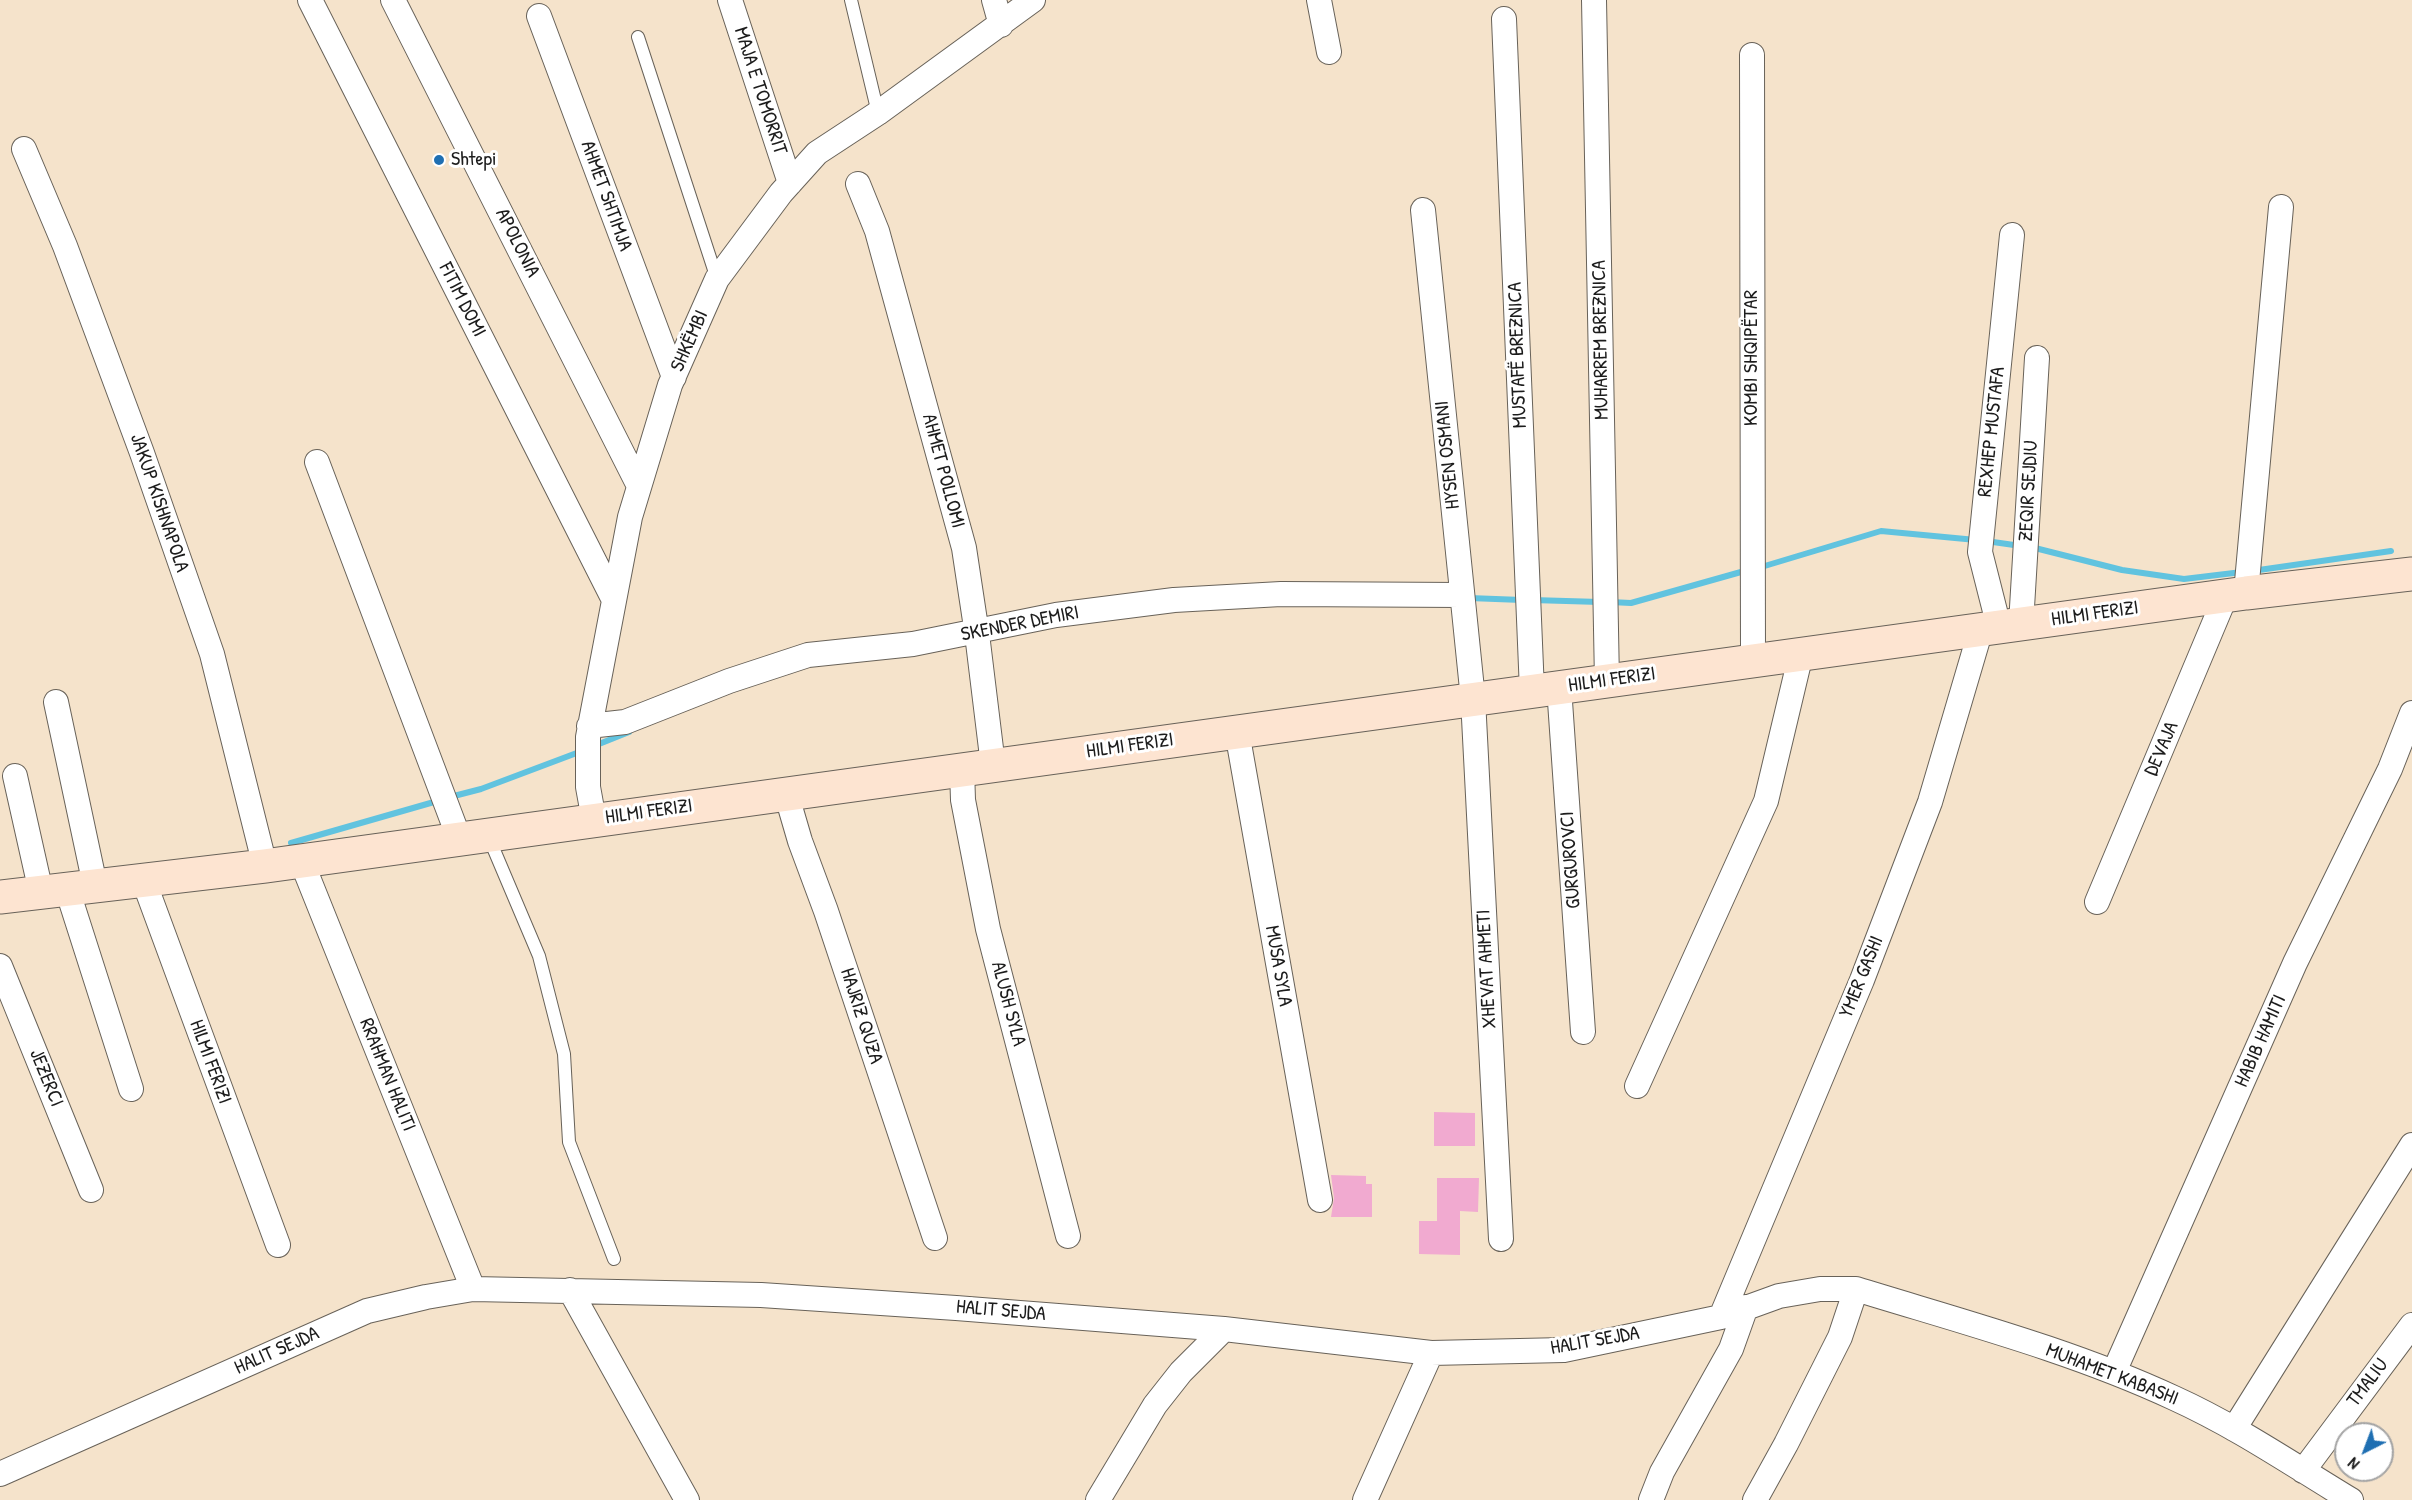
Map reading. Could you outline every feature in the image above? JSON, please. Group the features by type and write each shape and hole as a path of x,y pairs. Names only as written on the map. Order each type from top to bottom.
{"street":[{"name":"FITIM DOMI","path":"310,0 614,600"},
{"name":"APOLONIA","path":"393,0 639,486"},
{"name":"MAJA E TOMORRIT","path":"730,0 790,183"},
{"path":"994,0 1001,25"},
{"name":"SHKËMBI","path":"594,820 588,787 589,732 630,517 674,377 717,279 790,183 817,153 878,113 1033,0"},
{"path":"1319,0 1329,52"},
{"name":"MUHARREM BREZNICA","path":"1594,0 1607,681"},
{"name":"AHMET SHTIMJA","path":"539,16 674,377"},
{"name":"MUSTAFË BREZNICA","path":"1504,19 1529,614 1545,689"},
{"name":"KOMBI SHQIPËTAR","path":"1752,55 1753,661"},
{"name":"JAKUP KISHNAPOLA","path":"24,149 65,246 142,453 212,654 265,866"},
{"name":"AHMET POLLOMI","path":"858,184 877,231 964,548 978,639 978,767"},
{"path":"2240,591 2250,557 2281,207"},
{"name":"HYSEN OSMANI","path":"1423,210 1473,699"},
{"name":"REXHEP MUSTAFA","path":"2000,627 1980,552 2012,235"},
{"name":"ZEQIR SEJDIU","path":"2000,627 2025,560 2037,358"},
{"path":"317,462 473,836"},
{"name":"HILMI FERIZI","path":"0,897 265,866 2000,627 2240,591 2412,574"},
{"name":"DEVAJA","path":"2097,902 2240,591"},
{"name":"SKENDER DEMIRI","path":"589,732 625,722 729,681 808,655 978,639 1056,615 1174,600 1281,594 1463,602"},
{"name":"YMER GASHI","path":"1721,1317 1862,980 2000,627"},
{"path":"1637,1086 1766,801 1801,654"},
{"name":"GURGUROVCI","path":"1545,689 1583,1032"},
{"name":"XHEVAT AHMETI","path":"1473,699 1501,1239"},
{"path":"56,702 68,889"},
{"name":"HABIB HAMITI","path":"2114,1372 2295,963 2390,769 2412,712"},
{"name":"MUSA SYLA","path":"1237,732 1320,1200"},
{"name":"ALUSH SYLA","path":"978,767 963,800 988,929 1068,1236"},
{"path":"15,776 68,889 131,1089"},
{"name":"HAJRIZ QUZA","path":"786,793 800,841 826,911 935,1238"},
{"name":"RRAHMAN HALITI","path":"301,860 473,1289"},
{"name":"HILMI FERIZI","path":"146,879 146,887 278,1245"},
{"name":"JEZERCI","path":"0,966 91,1190"},
{"path":"2234,1429 2412,1145"},
{"name":"HALIT SEJDA","path":"0,1474 367,1311 473,1289 762,1295 957,1308 1224,1329 1431,1353 1564,1350 1721,1317"},
{"name":"MUHAMET KABASHI","path":"1721,1317 1779,1296 1820,1289 1856,1290 2040,1346 2114,1372 2175,1398 2234,1429 2351,1500"},
{"path":"570,1290 687,1500"},
{"path":"1755,1500 1840,1337 1856,1290"},
{"path":"1651,1500 1662,1472 1731,1349 1746,1307"},
{"name":"TMALIU","path":"2303,1470 2412,1325"},
{"path":"1098,1500 1155,1405 1181,1372 1224,1329"},
{"path":"1365,1500 1431,1353"}],"lane":[{"path":"851,0 878,113"},
{"path":"638,37 717,279"},
{"path":"473,836 539,956 564,1054 569,1142 614,1259"}],"building":[{"path":"1434,1112 1475,1113 1475,1146 1434,1146"},
{"path":"1331,1175 1366,1176 1366,1184 1372,1184 1372,1217 1331,1217 1334,1198"},
{"path":"1437,1178 1479,1178 1478,1212 1460,1211 1460,1255 1419,1254 1419,1221 1437,1221"}],"waterway":[{"path":"1758,568 1881,531 1976,540"},
{"path":"1986,541 2021,546"},
{"path":"2031,547 2122,570 2184,579 2242,572"},
{"path":"2252,571 2391,551"},
{"path":"1610,602 1631,603 1748,570"},
{"path":"1469,598 1522,600"},
{"path":"1532,600 1600,602"},
{"path":"594,746 629,732"},
{"path":"450,797 481,789 582,751"},
{"path":"291,843 441,800"}],"place":[{"name":"Shtepi","path":"439,160"}]}
